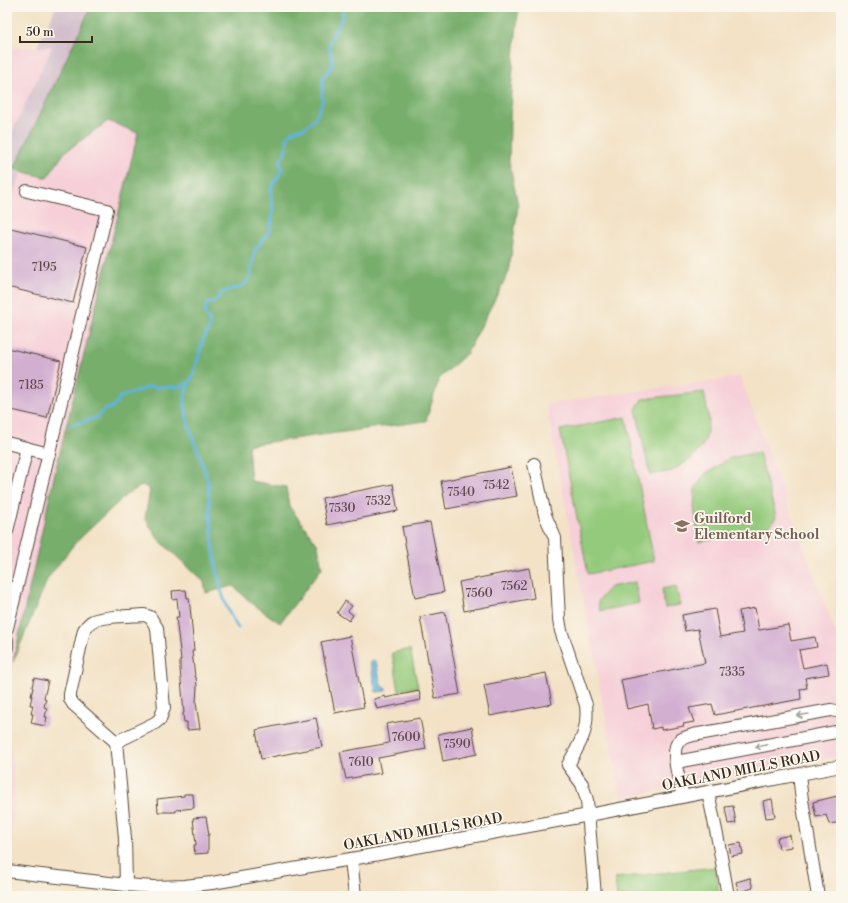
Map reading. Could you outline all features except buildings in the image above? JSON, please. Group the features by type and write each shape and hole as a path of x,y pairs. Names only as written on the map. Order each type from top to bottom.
{"street":[{"path":"7,628 107,210 27,191"},
{"path":"7,443 49,454"},
{"path":"7,531 27,448"},
{"path":"534,464 545,514 555,538 559,619 561,631 586,705 587,716 585,731 568,766 582,784 587,800 595,896"},
{"path":"116,742 156,723 160,719 164,708 157,628 150,617 144,615 94,620 88,625 84,630 71,687 70,699 73,704 116,742 125,838 126,885"},
{"path":"7,640 7,647"},
{"path":"682,796 674,750 677,743 684,738 693,735 831,710 841,712"},
{"path":"676,762 841,732"},
{"name":"OAKLAND MILLS ROAD","path":"7,871 126,885 138,891 212,883 589,815 841,766"},
{"path":"799,775 818,896"},
{"path":"708,792 728,896"},
{"path":"351,859 355,896"}],"shaded area":[{"path":"56,7 99,7 7,205 7,143 52,47 37,47"},
{"path":"82,45 159,47 55,472 7,689 7,205"},
{"path":"52,47 7,143 7,48"},
{"name":"Guilford Elementary School","path":"740,377 841,647 841,756 621,798 546,404"},
{"path":"7,724 13,765 15,796 9,856 7,855"}],"green space":[{"path":"91,7 522,7 518,14 511,90 509,161 518,205 509,272 467,353 439,379 426,421 248,445 251,481 286,487 289,506 318,545 322,568 280,623 254,605 233,586 206,593 204,582 158,539 145,518 150,490 143,485 126,495 75,543 48,578 13,662 55,472 138,133 108,121 65,152 47,178 14,169"},
{"path":"704,392 709,420 705,442 692,458 672,471 650,475 636,409 642,399"},
{"path":"626,417 654,561 588,574 560,430"},
{"path":"759,452 776,517 770,526 699,542 694,507 695,489 705,474 730,458"},
{"path":"635,582 639,603 600,611 598,601 610,587"},
{"path":"676,586 680,605 665,608 662,589"},
{"path":"410,649 418,687 399,690 392,653"},
{"path":"716,867 719,896 617,896 615,878"}],"water":[{"path":"376,661 381,685 386,688 386,691 376,692 370,662"}],"waterway":[{"path":"238,628 225,602 217,573 211,529 208,483 187,418 185,397 188,385 195,370 203,340 210,326 205,308 207,304 216,300 223,292 238,288 246,283 250,277 255,250 270,230 273,209 271,188 282,169 280,161 287,146 287,139 290,133 306,127 318,113 322,101 323,77 331,68 333,62 329,47 330,41 342,18 344,7"},
{"path":"71,425 98,417 105,409 111,408 116,404 120,397 149,387 179,387 188,383"}],"place":[{"name":"Guilford Elementary School","path":"682,526"}]}
